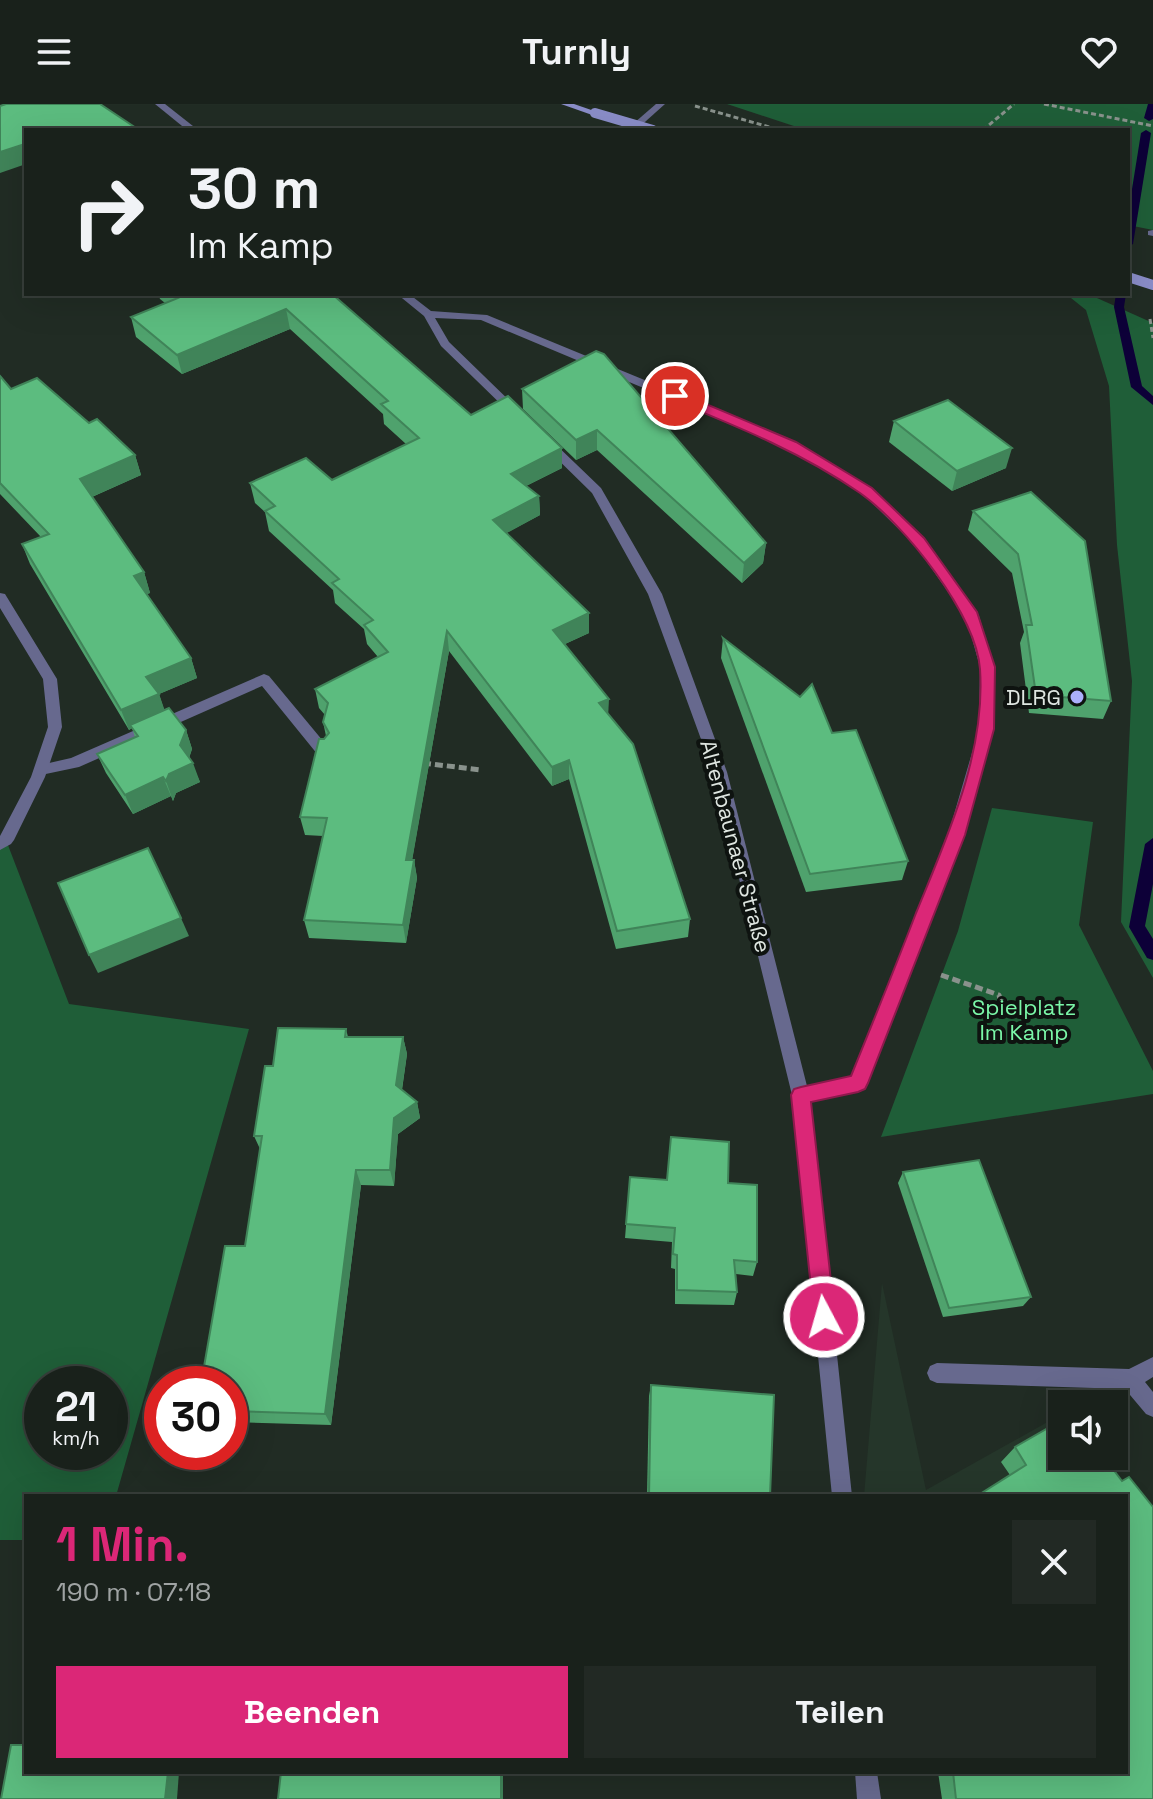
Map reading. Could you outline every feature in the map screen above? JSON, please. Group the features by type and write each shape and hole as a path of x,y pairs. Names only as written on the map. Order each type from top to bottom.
{"main road":[{"path":"565,104 646,128"},
{"path":"1130,278 1153,285"}],"street":[{"path":"159,104 190,128"},
{"path":"633,128 661,104"},
{"name":"Altenbaunaer Straße","path":"405,296 428,314 445,344 597,491 655,594 720,772 801,1095 842,1494"},
{"path":"428,314 483,317 791,445 867,491 919,542 972,616 987,667 986,729 956,835 858,1083 801,1095"},
{"path":"0,597 50,679 55,727 41,770 6,840 0,844"},
{"path":"41,770 74,763 264,679 323,751"},
{"path":"937,1373 1130,1379 1153,1367"},
{"path":"1130,1379 1153,1407"},
{"path":"866,1774 869,1799"}],"path":[{"path":"686,104 773,128"},
{"path":"985,128 1014,104"},
{"path":"1044,104 1153,126"},
{"path":"1149,313 1153,338"},
{"path":"418,763 481,770"},
{"path":"906,962 999,995 1004,1017"}],"shaded area":[{"path":"882,1283 926,1490 1048,1422 1048,1470 1082,1470 1117,1494 864,1494"}],"green space":[{"path":"727,104 1153,104 1153,230 1130,225 1130,128 800,128"},
{"path":"1068,296 1092,296 1153,323 1153,978 1121,922 1132,681 1117,545 1109,386 1086,310"},
{"name":"Spielplatz Im Kamp","path":"992,808 1093,822 1079,925 1153,1071 1153,1094 881,1137 958,931"},
{"path":"6,840 69,1004 249,1029 153,1366 144,1366 144,1398 128,1454 128,1366 24,1366 24,1470 123,1470 117,1494 24,1494 24,1540 0,1540 0,844"}],"building":[{"path":"100,104 136,128 24,128 24,147 0,152 0,106"},
{"path":"176,296 334,296 471,415 508,396 562,448 511,474 539,496 493,520 589,613 553,630 609,699 599,703 633,744 690,919 617,931 569,760 552,767 447,631 406,860 414,860 403,925 304,920 327,818 300,817 319,739 324,739 329,733 323,722 328,703 315,689 388,652 364,625 373,620 332,583 339,579 265,511 275,506 250,483 306,458 332,480 419,438 381,404 388,401 286,309 177,355 131,317 178,298"},
{"path":"596,351 604,354 766,543 744,563 597,430 576,440 522,389"},
{"path":"0,376 11,389 37,378 89,423 97,419 135,455 80,479 144,572 134,576 191,658 146,677 159,694 121,710 22,544 49,534 0,483"},
{"path":"948,400 1012,448 957,471 894,421"},
{"path":"1031,492 1085,541 1111,701 1036,695 1026,625 1032,625 1018,554 973,511"},
{"path":"723,638 800,697 812,684 832,733 856,730 908,861 810,874"},
{"path":"169,708 186,730 180,745 193,763 169,774 166,781 163,777 125,795 97,754 138,736 130,725"},
{"path":"148,848 181,918 89,955 58,883"},
{"path":"278,1028 346,1029 345,1037 403,1037 396,1085 417,1102 394,1118 390,1170 356,1170 325,1414 248,1412 248,1366 204,1366 225,1246 245,1246 262,1136 254,1136 265,1066 273,1066"},
{"path":"671,1137 729,1142 728,1183 757,1185 757,1262 734,1260 737,1292 677,1290 677,1255 673,1254 675,1228 626,1224 630,1177 667,1180"},
{"path":"979,1160 1031,1297 949,1308 903,1172"},
{"path":"651,1385 774,1395 770,1494 649,1494"},
{"path":"1048,1428 1048,1470 1114,1470 1122,1481 1129,1477 1153,1507 1153,1799 956,1799 953,1774 1128,1774 1128,1494 980,1494 1026,1465 1015,1447"},
{"path":"11,1745 24,1745 24,1774 168,1774 165,1799 1,1799"},
{"path":"281,1774 501,1774 501,1799 278,1799"}],"waterway":[{"path":"1149,118 1152,104"},
{"path":"1130,232 1146,133"},
{"path":"1121,296 1119,307 1137,387 1153,402"},
{"path":"1153,844 1137,927 1153,953"}],"place":[{"name":"DLRG","path":"1077,697"}],"route":[{"path":"675,396 791,445 867,491 919,542 972,616 987,667 986,729 956,835 858,1083 801,1095 824,1317"}]}
